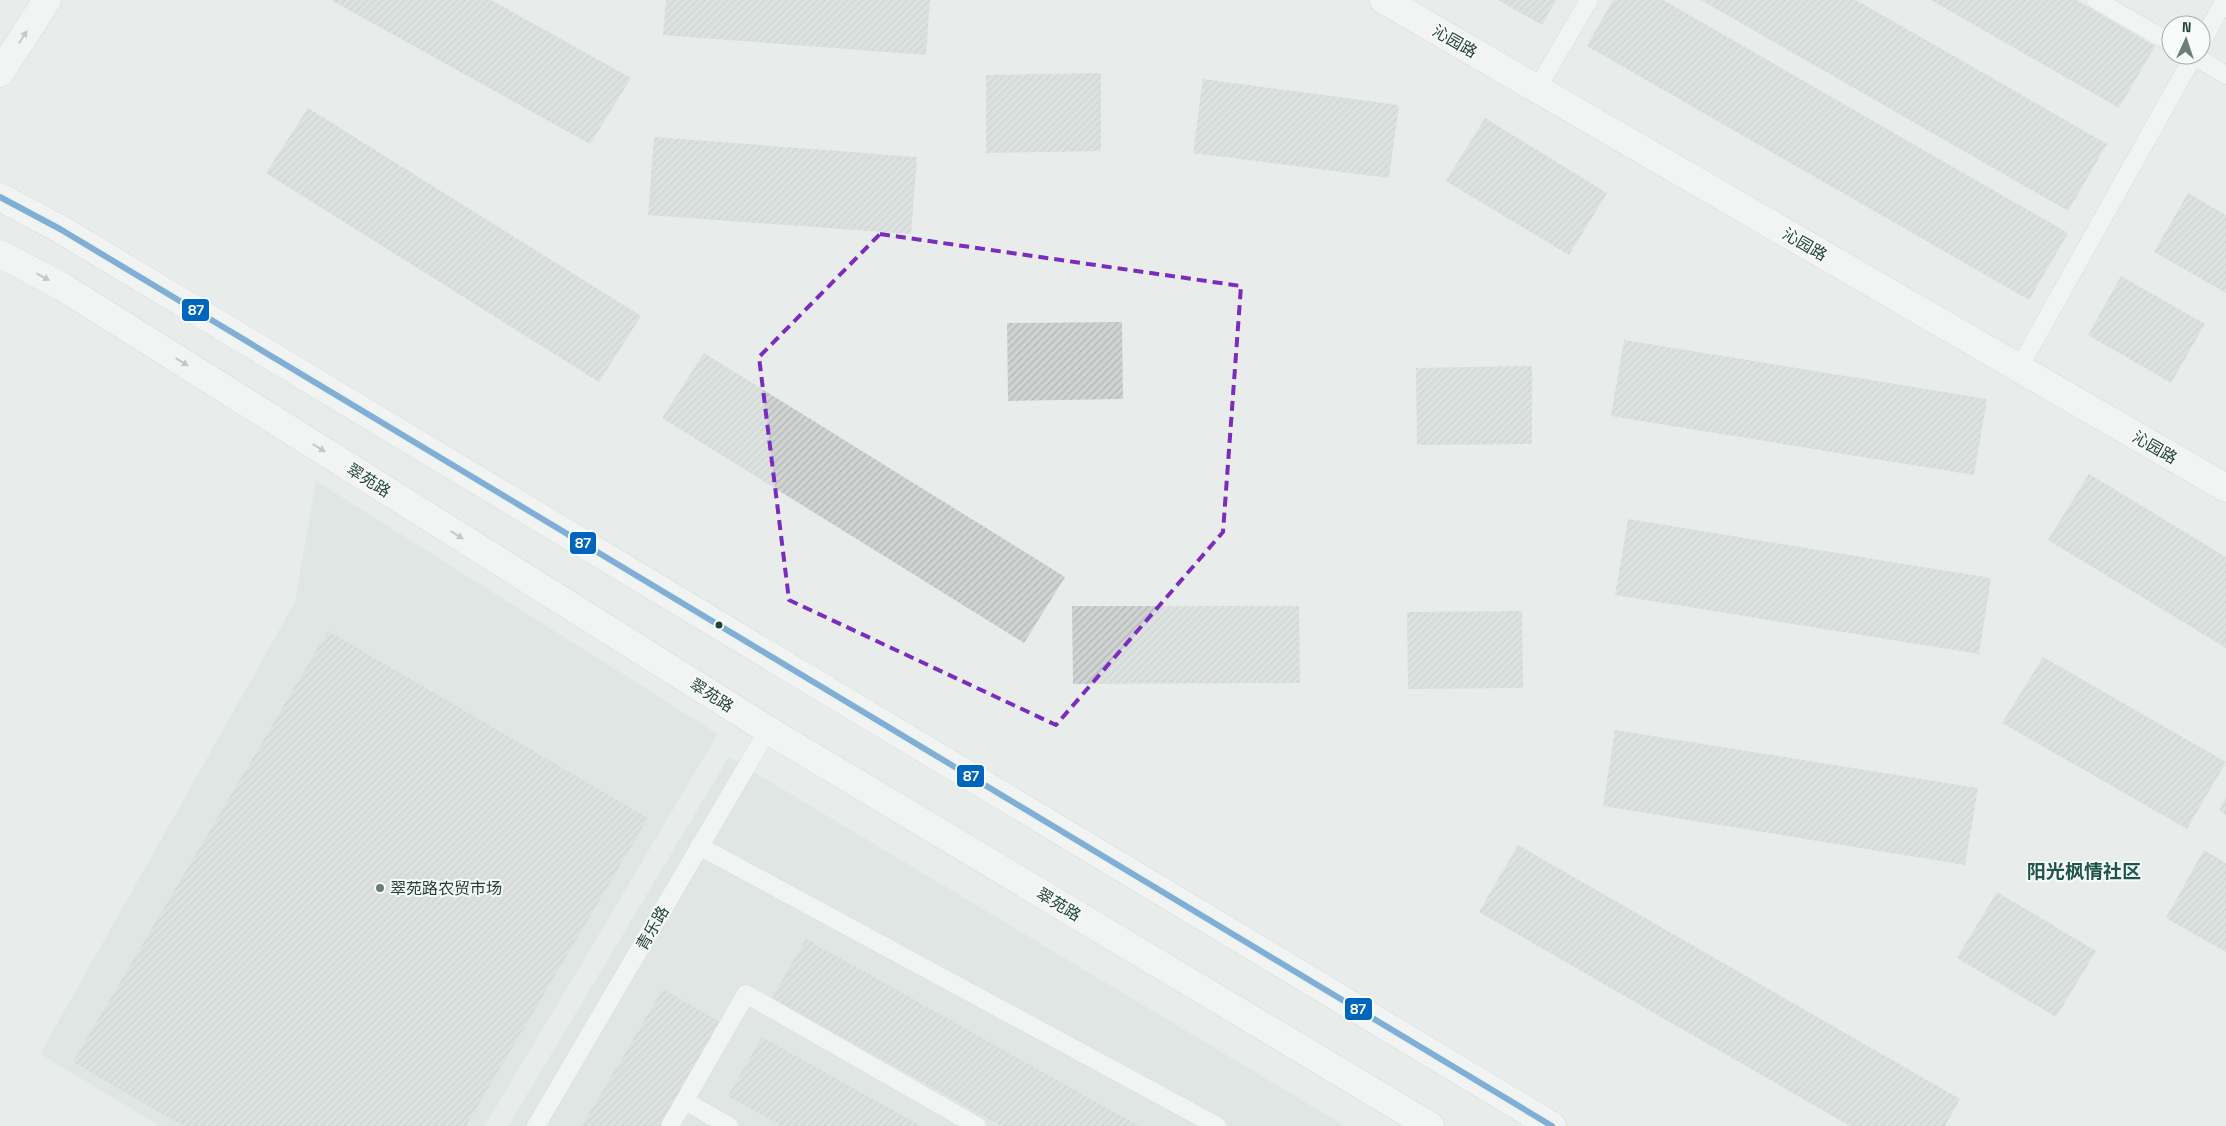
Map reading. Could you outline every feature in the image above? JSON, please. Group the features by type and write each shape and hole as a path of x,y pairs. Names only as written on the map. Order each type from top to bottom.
{"main road":[{"path":"0,73 46,0"},
{"name":"沁园路","path":"1384,0 2226,488"},
{"path":"0,197 60,229 1552,1126"},
{"name":"翠苑路","path":"0,254 61,286 768,730 1430,1126"}],"lane":[{"path":"1538,89 1588,0"},
{"path":"2096,0 2161,37"},
{"path":"2211,24 2225,0"},
{"path":"2211,64 2226,75"},
{"path":"2019,368 2188,65"},
{"name":"青乐路","path":"536,1126 768,730"},
{"path":"699,846 1217,1126"},
{"path":"670,1126 746,994 977,1126"},
{"path":"685,1101 729,1126"}],"highlighted area":[{"path":"880,234 1241,286 1223,532 1056,725 789,600 759,357"}],"shaded area":[{"name":"翠苑路农贸市场","path":"316,481 718,734 485,1126 160,1126 40,1054 295,602"},
{"path":"729,757 1345,1126 508,1126"}],"building":[{"path":"331,0 491,0 631,78 590,144"},
{"path":"666,0 930,0 926,55 663,35"},
{"path":"1498,0 1556,0 1542,25"},
{"path":"1613,0 1663,0 2068,233 2029,300 1587,46"},
{"path":"1701,0 1856,0 2107,144 2068,211"},
{"path":"1931,0 2076,0 2155,46 2119,108"},
{"path":"1101,73 1101,151 986,153 986,75"},
{"path":"1203,79 1399,105 1389,178 1193,153"},
{"path":"308,108 641,316 599,382 266,173"},
{"path":"1485,118 1607,193 1569,255 1446,181"},
{"path":"654,137 917,157 911,234 648,215"},
{"path":"2188,193 2226,215 2226,293 2154,252"},
{"path":"2121,276 2205,324 2171,383 2088,335"},
{"path":"1122,322 1123,399 1008,401 1007,323"},
{"path":"1624,340 1987,399 1974,475 1611,416"},
{"path":"704,353 1065,577 1024,643 662,418"},
{"path":"1532,366 1532,444 1417,445 1416,368"},
{"path":"2089,474 2226,557 2226,648 2048,540"},
{"path":"1628,519 1991,578 1979,654 1615,595"},
{"path":"1072,606 1299,606 1300,683 1073,684"},
{"path":"1522,611 1523,688 1408,689 1407,612"},
{"name":"翠苑路农贸市场","path":"328,631 648,818 466,1126 183,1126 73,1062"},
{"path":"2043,657 2226,762 2187,829 2002,723"},
{"path":"1615,730 1978,788 1965,865 1603,806"},
{"path":"2226,797 2226,815 2219,810"},
{"path":"1518,845 1960,1099 1945,1126 1850,1126 1479,912"},
{"path":"2204,850 2226,863 2226,952 2166,918"},
{"path":"1997,892 2096,951 2056,1017 1957,958"},
{"path":"806,939 1139,1126 1001,1126 772,998"},
{"path":"663,989 726,1026 667,1126 582,1126"},
{"path":"762,1037 921,1126 782,1126 728,1096"}],"transit line":[{"name":"87","path":"0,197 60,229 1552,1126"}],"place":[{"name":"翠苑路农贸市场","path":"380,888"}],"district":[{"name":"阳光枫情社区","path":"2084,871"}]}
